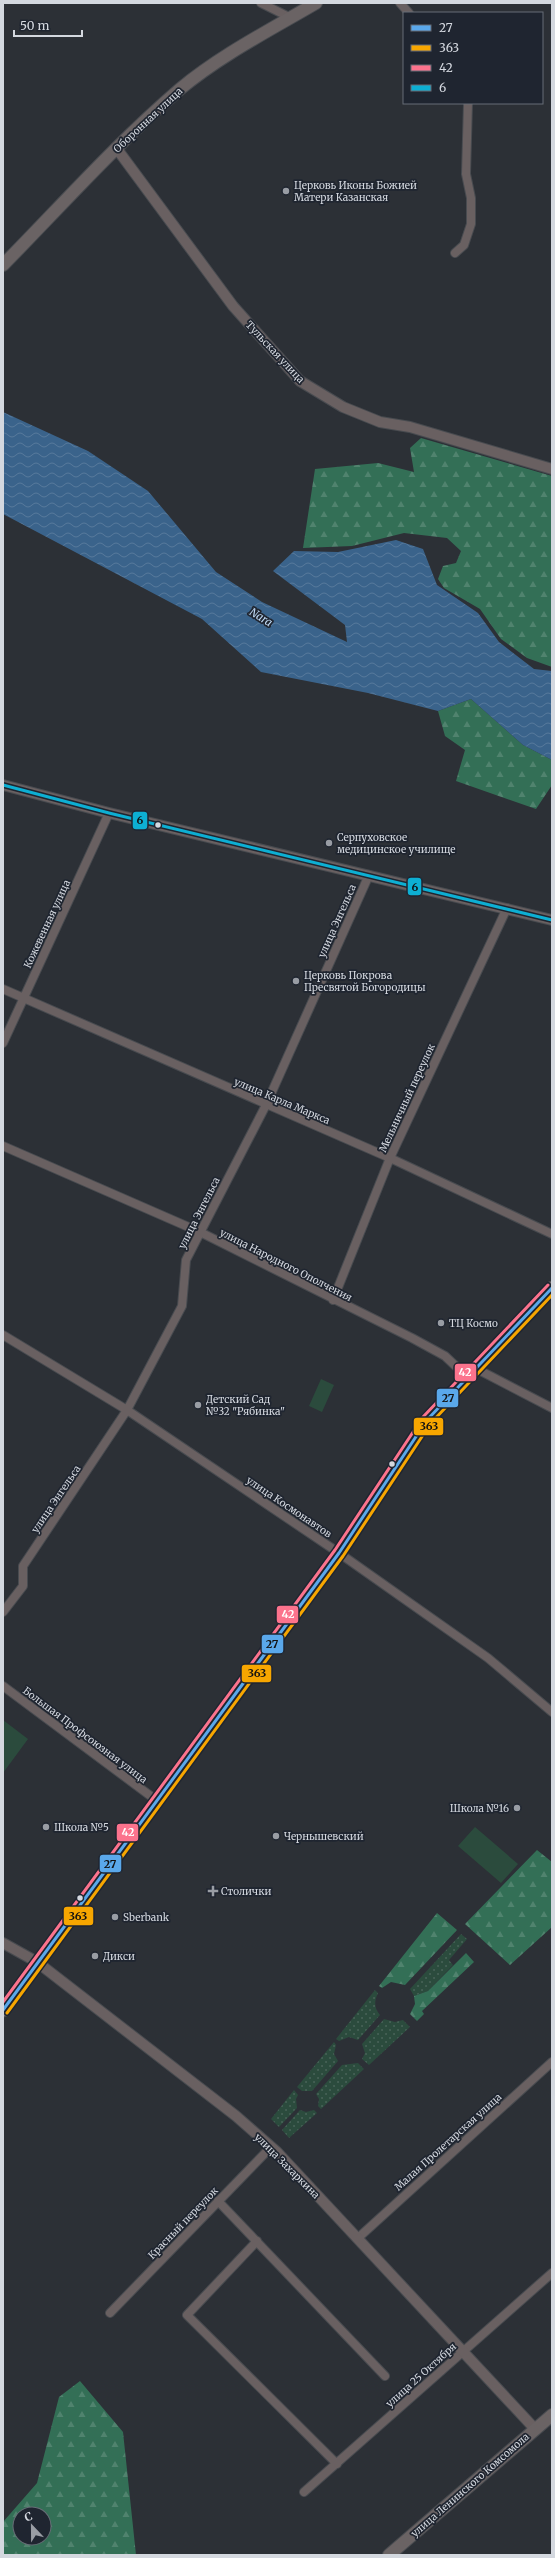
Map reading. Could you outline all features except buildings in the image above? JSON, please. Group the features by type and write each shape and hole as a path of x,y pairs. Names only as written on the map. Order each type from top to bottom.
{"main road":[{"name":"Оборонная улица","path":"3,265 117,149 180,89 223,58 316,3"},
{"path":"3,2010 339,1553 427,1420 552,1288"},
{"name":"улица Ленинского Комсомола","path":"389,2555 552,2415"}],"street":[{"path":"261,3 291,18"},
{"path":"400,3 408,12"},
{"path":"455,253 464,245 472,224 471,198 466,174 468,104"},
{"name":"Тульская улица","path":"117,149 233,306 300,381 342,407 380,422 410,426 552,469"},
{"path":"3,785 108,813 552,920"},
{"name":"Кожевенная улица","path":"3,1043 108,813"},
{"name":"улица Энгельса","path":"3,1612 23,1586 23,1566 127,1410 182,1306 186,1260 266,1105 369,875"},
{"name":"Мельничный переулок","path":"333,1300 390,1158 507,908"},
{"name":"улица Карла Маркса","path":"3,989 390,1158 552,1234"},
{"name":"улица Народного Ополчения","path":"3,1146 200,1232 333,1300 412,1338 445,1356 463,1373 475,1368 552,1408"},
{"name":"улица Космонавтов","path":"3,1335 127,1410 339,1553 488,1658 552,1712"},
{"name":"Большая Профсоюзная улица","path":"3,1686 156,1800"},
{"name":"улица Захаркина","path":"3,1943 37,1962 236,2116 271,2147 358,2238 535,2429"},
{"name":"Малая Пролетарская улица","path":"358,2238 552,2062"},
{"name":"Красный переулок","path":"110,2313 271,2147"},
{"path":"218,2201 386,2376"},
{"path":"257,2241 187,2315 337,2464"},
{"name":"улица 25 Октября","path":"304,2492 552,2273"}],"green space":[{"path":"421,438 552,476 552,667 527,658 501,639 480,609 444,588 438,579 443,566 456,563 461,551 447,538 404,533 352,546 303,548 315,469 378,463 414,472 410,448"},
{"path":"471,699 523,745 552,760 552,785 536,809 456,781 465,750 445,736 438,711"},
{"path":"321,1379 334,1385 322,1412 309,1406"},
{"path":"3,1720 28,1739 3,1773"},
{"path":"475,1827 518,1864 501,1883 458,1846"},
{"path":"537,1850 552,1862 552,1927 510,1965 465,1924"},
{"path":"437,1913 457,1930 405,1985 391,1982 382,1988 379,1986"},
{"path":"461,1934 467,1939 449,1960 453,1965 428,1991 414,1996 410,1989"},
{"path":"466,1953 474,1962 422,2011 424,2014 417,2021 410,2014 415,2004 414,1996 428,1991"},
{"path":"375,1990 378,1993 375,2002 376,2007 380,2015 358,2040 349,2037 339,2041 336,2039"},
{"path":"384,2019 395,2022 403,2020 410,2027 369,2065 362,2059 365,2053 362,2044"},
{"path":"334,2042 336,2045 334,2054 338,2061 312,2091 302,2091 297,2087"},
{"path":"358,2063 364,2069 321,2109 318,2106 319,2099 316,2094 342,2065"},
{"path":"294,2090 298,2095 296,2099 297,2108 279,2127 271,2119"},
{"path":"300,2110 306,2112 314,2110 317,2113 289,2138 282,2130"},
{"path":"80,2381 123,2432 136,2555 3,2555 3,2522 12,2512 12,2546 52,2546 52,2506 17,2506 37,2483 59,2397"}],"water":[{"name":"Nara","path":"3,412 88,451 148,491 216,572 262,602 347,642 345,625 273,571 294,551 338,552 396,540 423,549 437,585 478,613 499,642 534,669 552,671 552,760 523,745 471,699 438,711 368,693 261,672 202,619 3,514"}],"transit line":[{"name":"6","path":"3,785 109,813 552,920"},
{"name":"42","path":"3,2002 335,1550 423,1417 548,1285"},
{"name":"27","path":"3,2010 339,1553 427,1420 552,1288"},
{"name":"363","path":"7,2013 343,1556 431,1423 552,1295"}],"place":[{"name":"Церковь Иконы Божией Матери Казанская","path":"286,191"},
{"name":"Серпуховское медицинское училище","path":"329,843"},
{"name":"Церковь Покрова Пресвятой Богородицы","path":"296,981"},
{"name":"ТЦ Космо","path":"441,1323"},
{"name":"Детский Сад №32 \"Рябинка\"","path":"198,1405"},
{"name":"Школа №16","path":"517,1808"},
{"name":"Школа №5","path":"46,1827"},
{"name":"Чернышевский","path":"276,1836"},
{"name":"Столички","path":"213,1891"},
{"name":"Sberbank","path":"115,1917"},
{"name":"Дикси","path":"95,1956"}]}
